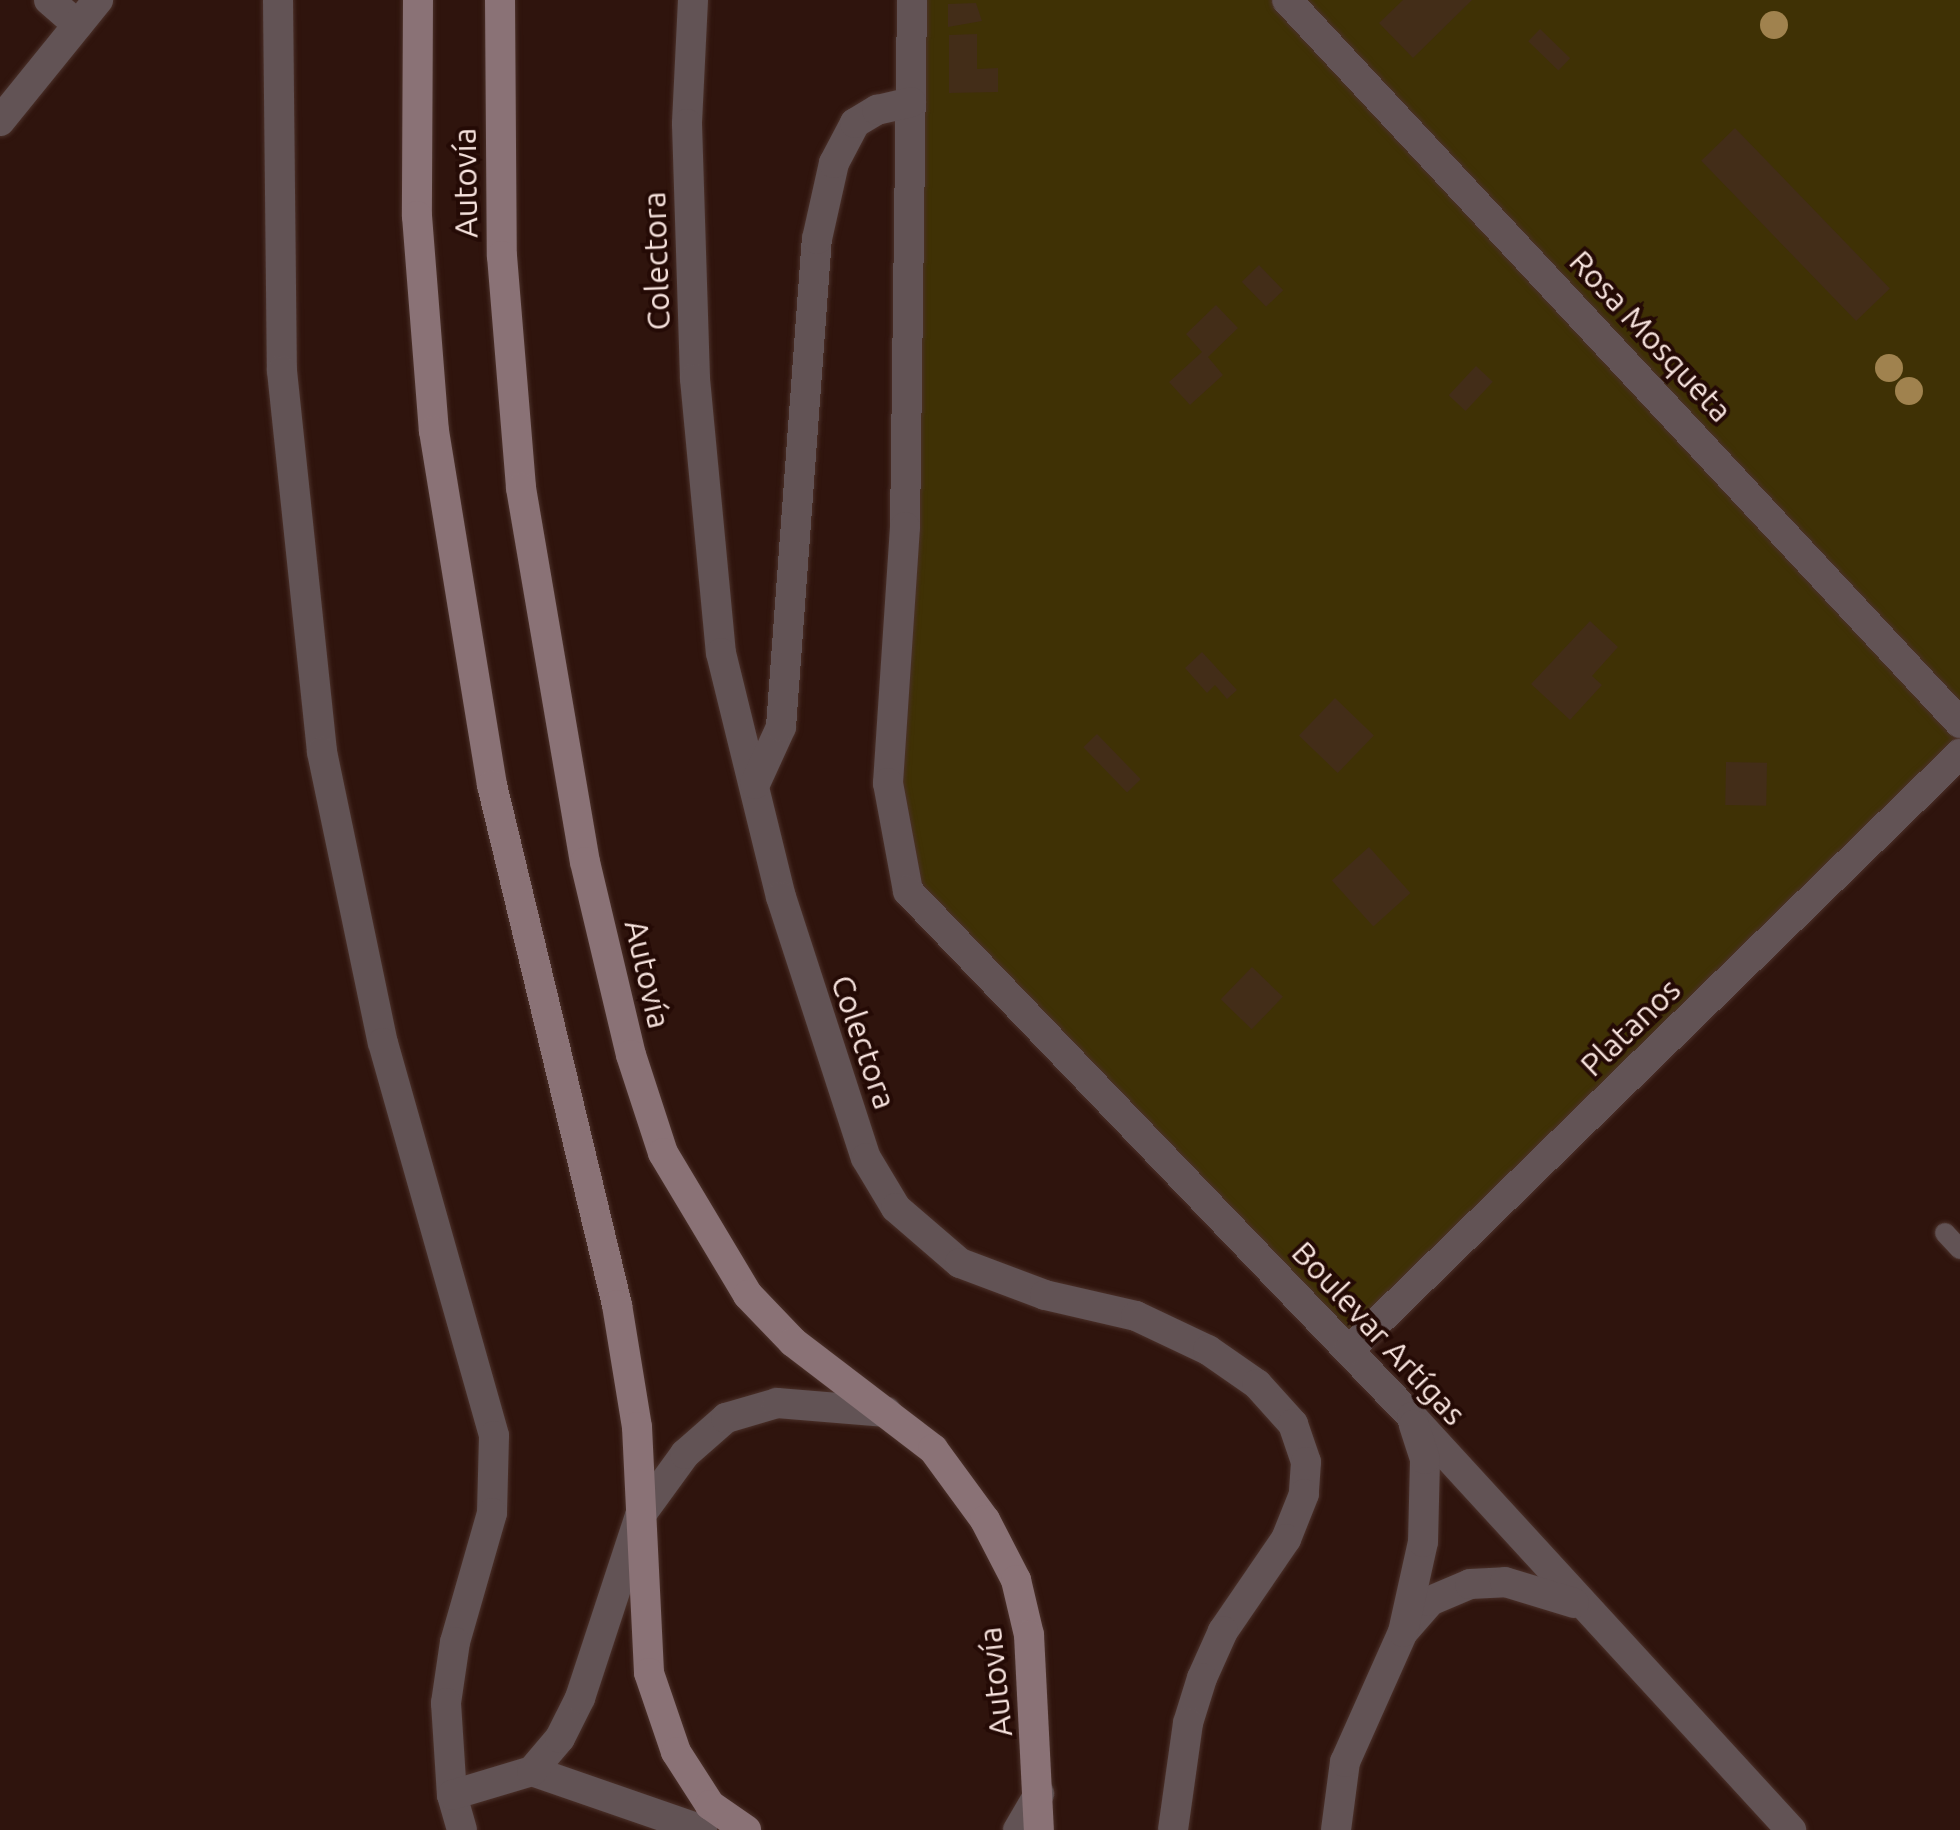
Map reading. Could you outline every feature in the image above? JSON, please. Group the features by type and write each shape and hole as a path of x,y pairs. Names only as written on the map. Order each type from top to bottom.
{"street":[{"path":"50,0 78,25"},
{"path":"0,122 98,0"},
{"path":"278,0 282,371 322,752 383,1043 494,1436 492,1514 455,1642 446,1703 452,1795 462,1830"},
{"name":"Autovía","path":"418,0 417,216 434,431 496,804 599,1210 637,1427 650,1673 664,1726 710,1805 746,1830"},
{"name":"Autovía","path":"500,0 502,256 521,488 585,862 631,1055 663,1153 748,1294 793,1342 933,1449 985,1520 1016,1580 1029,1635 1038,1830"},
{"name":"Colectora","path":"693,0 690,253 706,542 721,653 810,995 866,1158 896,1208 949,1254 991,1279 1136,1316 1208,1350 1258,1384 1293,1424 1306,1462 1304,1494 1286,1540 1224,1631 1202,1678 1188,1723 1174,1830"},
{"path":"755,784 781,728 817,239 834,162 856,123 911,102 912,0"},
{"name":"Rosa Mosqueta","path":"1287,0 1960,724"},
{"name":"Boulevar Artígas","path":"911,102 905,528 888,783 908,891 1412,1417 1581,1606 1791,1830"},
{"name":"Platanos","path":"1348,1350 1960,754"},
{"path":"452,1795 532,1771 560,1738 580,1698 640,1516 684,1454 726,1418 777,1403 887,1412"},
{"path":"1336,1830 1345,1762 1403,1632 1427,1513 1425,1458 1412,1417"},
{"path":"1403,1632 1430,1601 1470,1584 1505,1582 1581,1606"},
{"path":"532,1771 702,1830"},
{"path":"1018,1830 1038,1794"}],"lane":[{"path":"1945,1233 1960,1249"}],"shaded area":[{"path":"912,0 1960,0 1960,754 1349,1350 899,865"}],"building":[{"path":"1403,0 1472,0 1413,58 1379,23"},
{"path":"976,3 982,21 948,27 948,4"},
{"path":"1540,29 1570,58 1558,70 1528,41"},
{"path":"977,34 977,69 998,68 998,92 949,93 949,35"},
{"path":"1735,128 1890,288 1856,321 1701,161"},
{"path":"1259,265 1283,290 1266,307 1242,282"},
{"path":"1216,305 1238,328 1208,357 1223,375 1190,405 1169,382 1202,352 1186,334"},
{"path":"1476,366 1493,382 1466,411 1449,395"},
{"path":"1590,621 1618,647 1592,676 1602,685 1570,720 1531,684"},
{"path":"1202,652 1237,690 1227,699 1215,685 1207,693 1185,668"},
{"path":"1335,698 1374,736 1338,773 1299,735"},
{"path":"1097,734 1141,779 1127,793 1083,747"},
{"path":"1726,762 1767,763 1766,806 1725,805"},
{"path":"1369,847 1410,893 1373,927 1332,880"},
{"path":"1252,967 1283,997 1252,1029 1221,999"}]}
